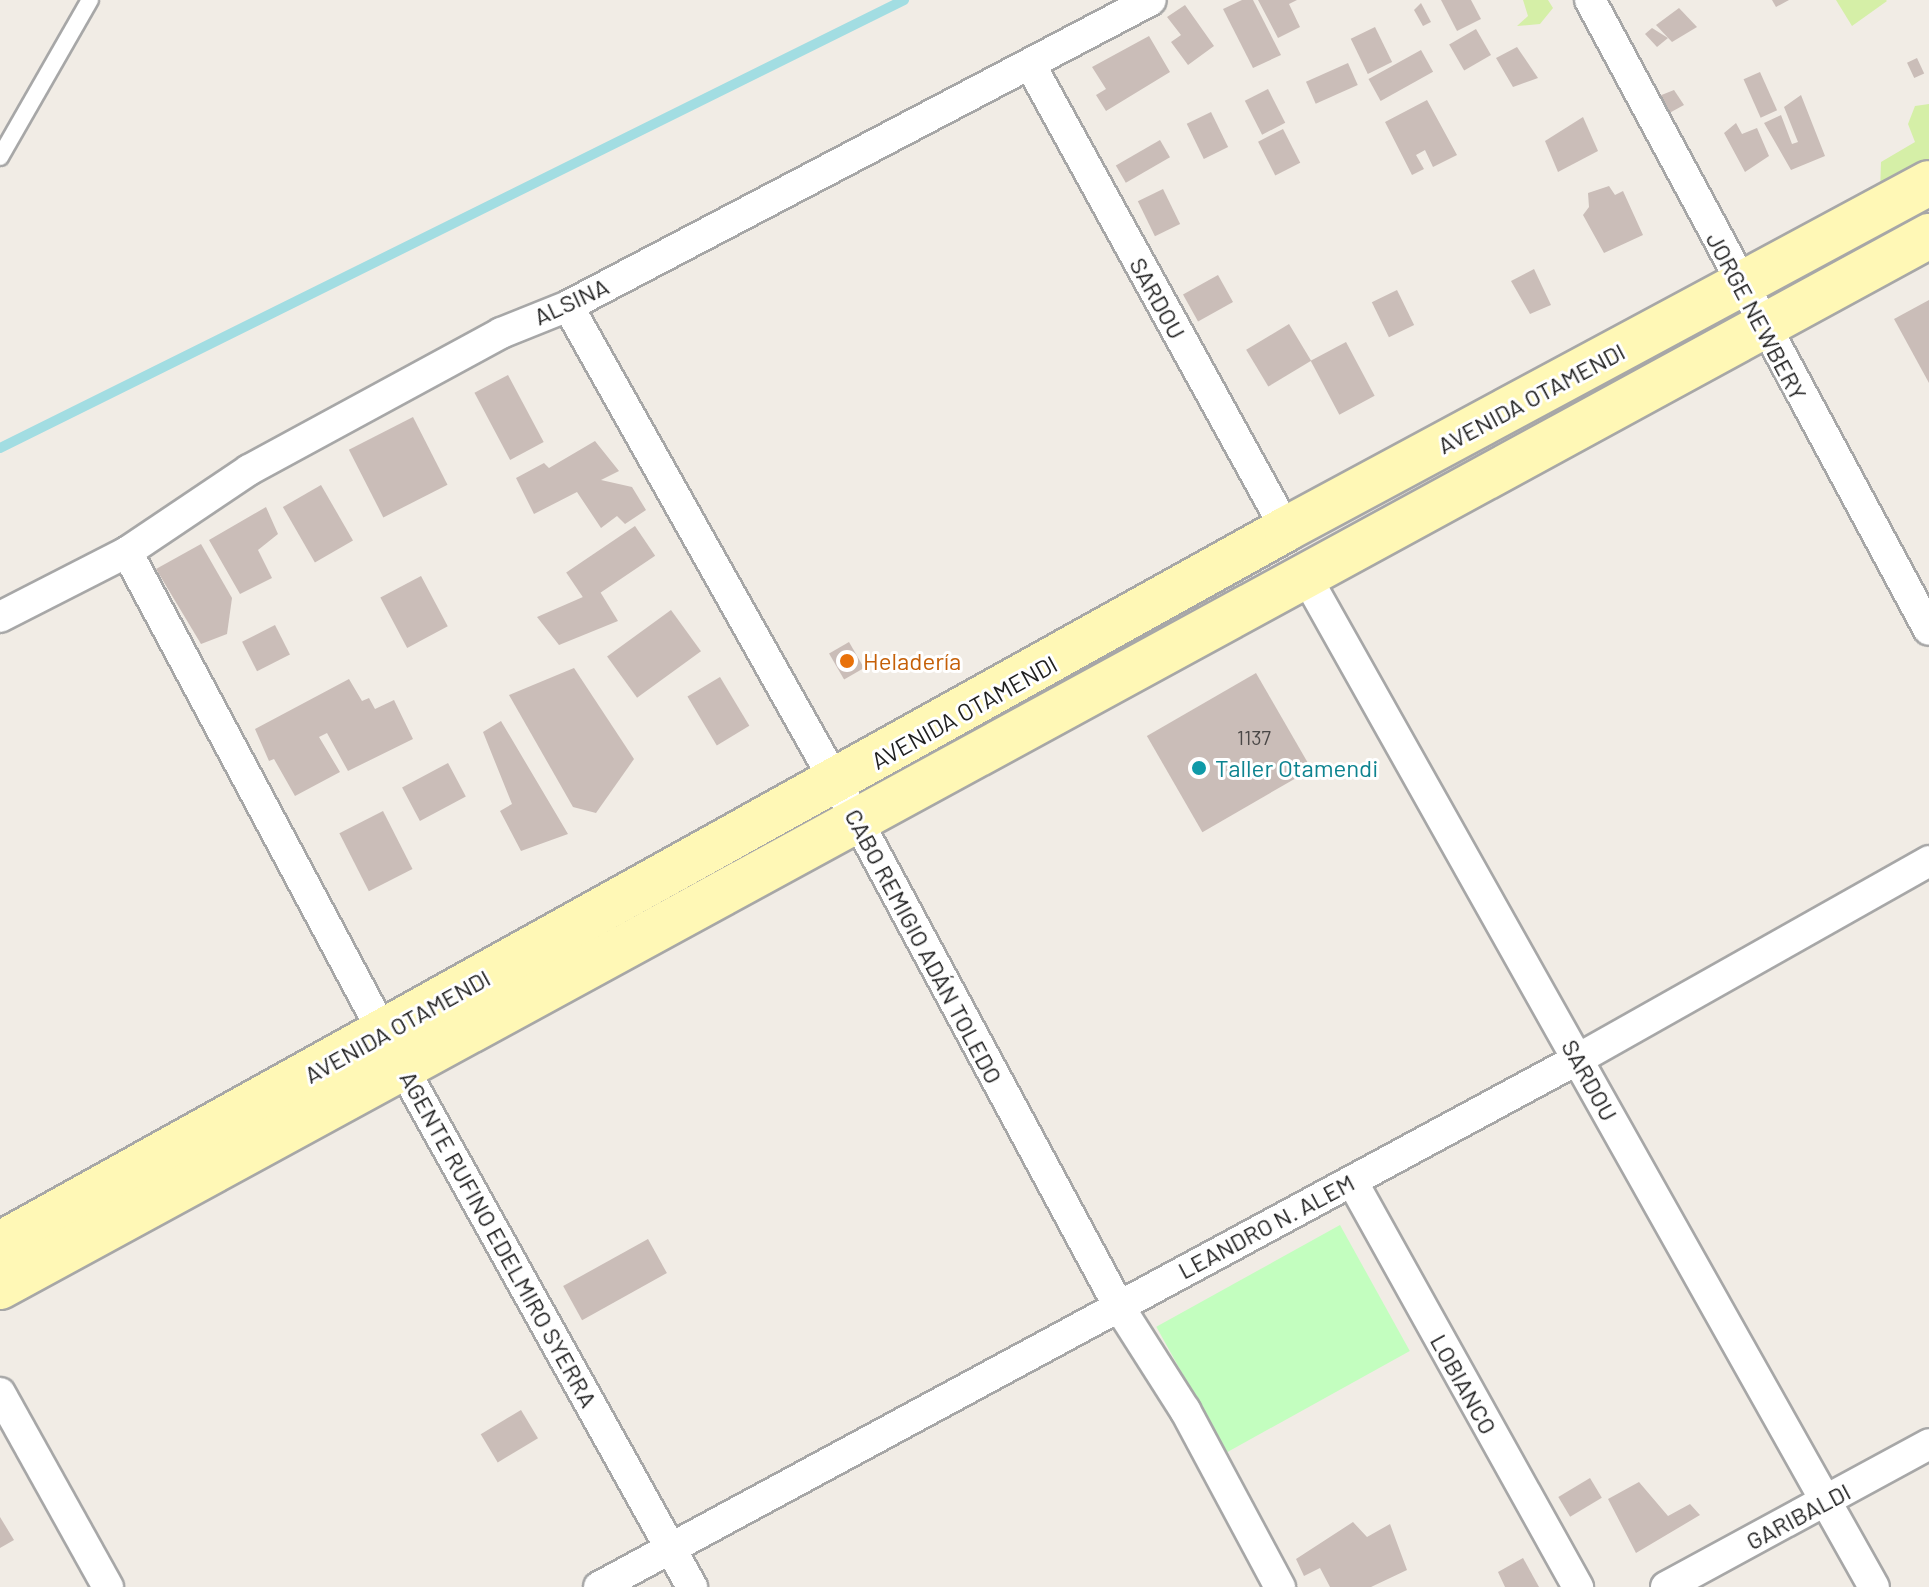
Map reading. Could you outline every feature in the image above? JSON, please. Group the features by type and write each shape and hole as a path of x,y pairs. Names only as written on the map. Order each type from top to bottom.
{"main road":[{"name":"AVENIDA OTAMENDI","path":"846,802 1286,529 1929,183"},
{"name":"AVENIDA OTAMENDI","path":"0,1244 394,1049 846,802 1304,573 1929,236"},
{"name":"AVENIDA OTAMENDI","path":"0,1287 394,1049"}],"street":[{"name":"ALSINA","path":"0,617 127,552 249,470 501,333 568,306 1031,66 1151,0"},
{"name":"JORGE NEWBERY","path":"1590,0 1762,326 1929,630"},
{"name":"SARDOU","path":"1031,66 1286,529"},
{"name":"CABO REMIGIO ADÁN TOLEDO","path":"568,306 846,802 1118,1305 1185,1410 1280,1587"},
{"name":"AGENTE RUFINO EDELMIRO SYERRA","path":"127,552 394,1049 692,1587"},
{"name":"SARDOU","path":"1304,573 1874,1587"},
{"name":"LEANDRO N. ALEM","path":"599,1587 1578,1059 1929,861"},
{"name":"LOBIANCO","path":"1352,1181 1578,1587"},
{"path":"0,1393 108,1587"},
{"name":"GARIBALDI","path":"1666,1587 1929,1444"}],"lane":[{"path":"0,157 90,0"}],"green space":[{"path":"1523,0 1548,0 1553,8 1540,24 1517,26 1528,16"},
{"path":"1836,0 1886,0 1887,1 1852,26"},
{"path":"1929,104 1929,174 1880,194 1881,162 1915,142 1908,124 1915,106"},
{"path":"1340,1225 1410,1351 1226,1453 1156,1327"}],"building":[{"path":"1242,0 1253,0 1281,55 1253,68 1223,9"},
{"path":"1258,0 1297,0 1289,4 1300,27 1278,38"},
{"path":"1441,0 1471,0 1481,19 1457,31"},
{"path":"1772,0 1789,0 1776,7"},
{"path":"1421,3 1431,22 1423,26 1414,10"},
{"path":"1185,5 1214,46 1188,65 1171,42 1181,35 1167,17"},
{"path":"1679,8 1697,27 1672,42 1656,25"},
{"path":"1375,27 1392,62 1368,74 1351,39"},
{"path":"1652,28 1668,38 1657,47 1645,34"},
{"path":"1476,29 1491,55 1464,70 1449,44"},
{"path":"1149,36 1170,72 1106,111 1096,95 1106,89 1092,67"},
{"path":"1517,47 1538,78 1513,87 1496,58"},
{"path":"1421,50 1433,72 1381,101 1369,79"},
{"path":"1917,58 1924,73 1914,78 1907,63"},
{"path":"1348,63 1358,85 1316,104 1306,82"},
{"path":"1760,72 1777,110 1761,118 1744,79"},
{"path":"1268,89 1285,123 1262,135 1245,101"},
{"path":"1674,90 1684,105 1662,117 1654,98"},
{"path":"1801,95 1825,156 1791,170 1764,123 1781,115 1792,144 1798,142 1784,107"},
{"path":"1427,100 1457,155 1433,167 1425,150 1416,155 1424,169 1412,175 1385,122"},
{"path":"1211,112 1228,147 1204,159 1187,124"},
{"path":"1583,117 1598,151 1558,172 1545,141"},
{"path":"1736,123 1742,134 1757,128 1769,156 1745,172 1724,133"},
{"path":"1283,129 1300,163 1275,176 1258,142"},
{"path":"1160,140 1170,157 1126,183 1116,166"},
{"path":"1609,186 1615,195 1623,191 1643,235 1604,253 1583,215 1589,207 1588,193"},
{"path":"1163,189 1180,224 1155,236 1138,201"},
{"path":"1534,269 1551,305 1530,314 1511,281"},
{"path":"1218,275 1233,302 1198,322 1183,294"},
{"path":"1397,290 1414,325 1389,337 1372,302"},
{"path":"1929,300 1929,383 1894,319"},
{"path":"1289,324 1311,361 1268,387 1246,350"},
{"path":"1346,342 1375,396 1339,415 1311,361"},
{"path":"508,375 544,442 510,460 474,393"},
{"path":"413,417 448,485 383,517 349,450"},
{"path":"595,441 619,471 601,480 632,487 646,510 625,524 617,516 601,528 577,492 534,514 516,478 544,463 549,468"},
{"path":"321,485 353,540 315,562 283,507"},
{"path":"266,507 278,534 258,550 272,578 240,594 209,540"},
{"path":"635,526 655,556 586,602 566,572"},
{"path":"201,544 232,598 227,634 201,644 156,569"},
{"path":"421,576 448,626 407,648 380,598"},
{"path":"599,590 618,621 559,645 537,617"},
{"path":"671,610 701,651 637,698 607,656"},
{"path":"275,625 290,654 257,671 242,642"},
{"name":"Heladería","path":"849,642 864,668 844,679 829,654"},
{"path":"574,668 634,759 596,813 573,807 509,695"},
{"path":"1256,673 1312,769 1202,832 1147,736"},
{"path":"720,677 749,726 717,745 687,697"},
{"path":"349,679 362,701 369,698 375,709 394,700 413,739 348,771 327,733 319,737 340,772 295,796 274,759 269,761 255,729"},
{"path":"501,721 568,834 521,851 500,811 512,804 483,732"},
{"path":"448,763 466,797 420,821 402,787"},
{"path":"383,811 413,869 369,891 339,833"},
{"path":"648,1239 667,1273 582,1320 563,1286"},
{"path":"521,1410 538,1438 498,1462 481,1434"},
{"path":"1590,1478 1602,1498 1570,1517 1558,1497"},
{"path":"1639,1482 1668,1516 1690,1504 1700,1515 1636,1553 1608,1499"},
{"path":"0,1517 14,1540 0,1548"},
{"path":"1353,1522 1367,1537 1390,1524 1407,1570 1371,1587 1330,1587 1320,1568 1304,1576 1296,1559"},
{"path":"1523,1558 1539,1587 1505,1587 1498,1572"}],"waterway":[{"path":"0,448 904,0"}],"place":[{"name":"Heladería","path":"847,661"},
{"name":"Taller Otamendi","path":"1199,768"}]}
